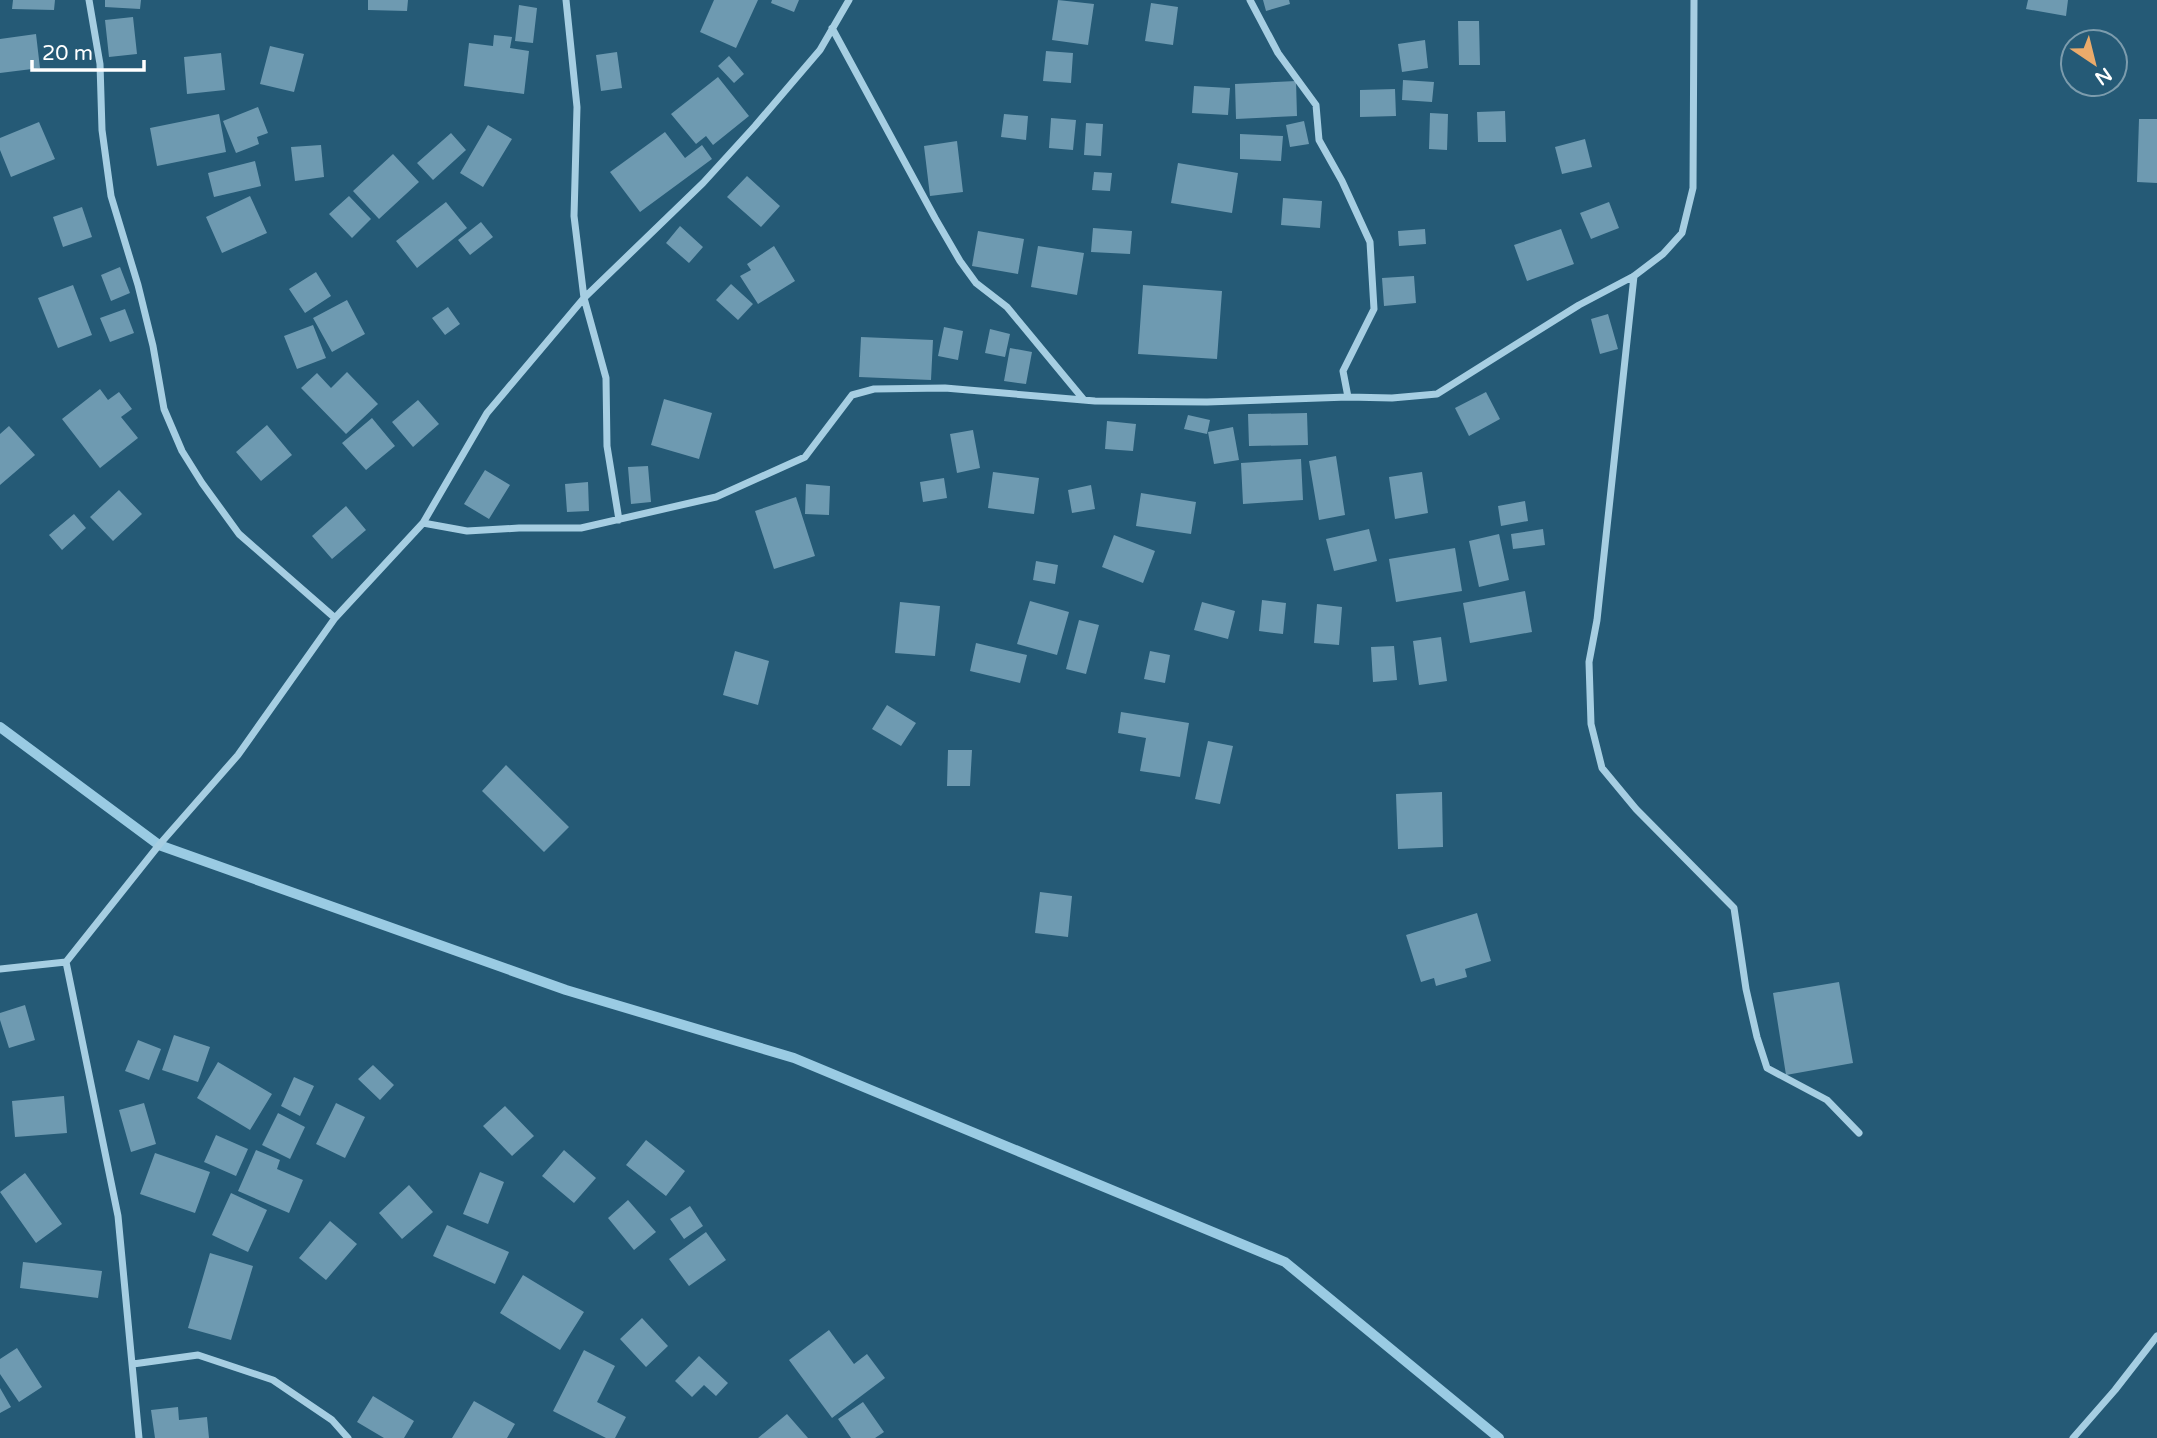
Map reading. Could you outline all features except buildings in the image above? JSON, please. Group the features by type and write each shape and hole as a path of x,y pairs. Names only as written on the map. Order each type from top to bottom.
{"street":[{"path":"89,0 100,64 102,130 111,196 147,321 163,409 188,462 239,534 335,618"},
{"path":"566,0 577,107 575,216 584,298 606,378 607,446 619,520"},
{"path":"0,969 66,962 159,845 238,755 335,618 423,523 486,413 584,298 712,174 786,91 820,50 849,0"},
{"path":"1250,0 1278,52 1316,106 1319,140 1342,181 1370,242 1374,309 1343,371 1348,397"},
{"path":"423,523 467,531 581,528 716,497 805,457 852,395 874,389 945,388 1084,400 1208,402 1392,398 1437,394 1579,305 1634,276 1663,254 1682,233 1693,188 1694,0"},
{"path":"832,28 960,261 976,283 1007,307 1084,400"},
{"path":"1634,276 1597,620 1588,662 1591,724 1602,768 1636,809 1734,908 1746,989 1767,1068 1827,1100 1858,1133"},
{"path":"66,962 118,1216 139,1438"},
{"path":"2073,1438 2157,1336"},
{"path":"133,1364 198,1355 273,1380 332,1420 348,1438"}],"waterway":[{"path":"0,727 159,845 566,990 794,1058 1285,1262 1499,1438"}]}
